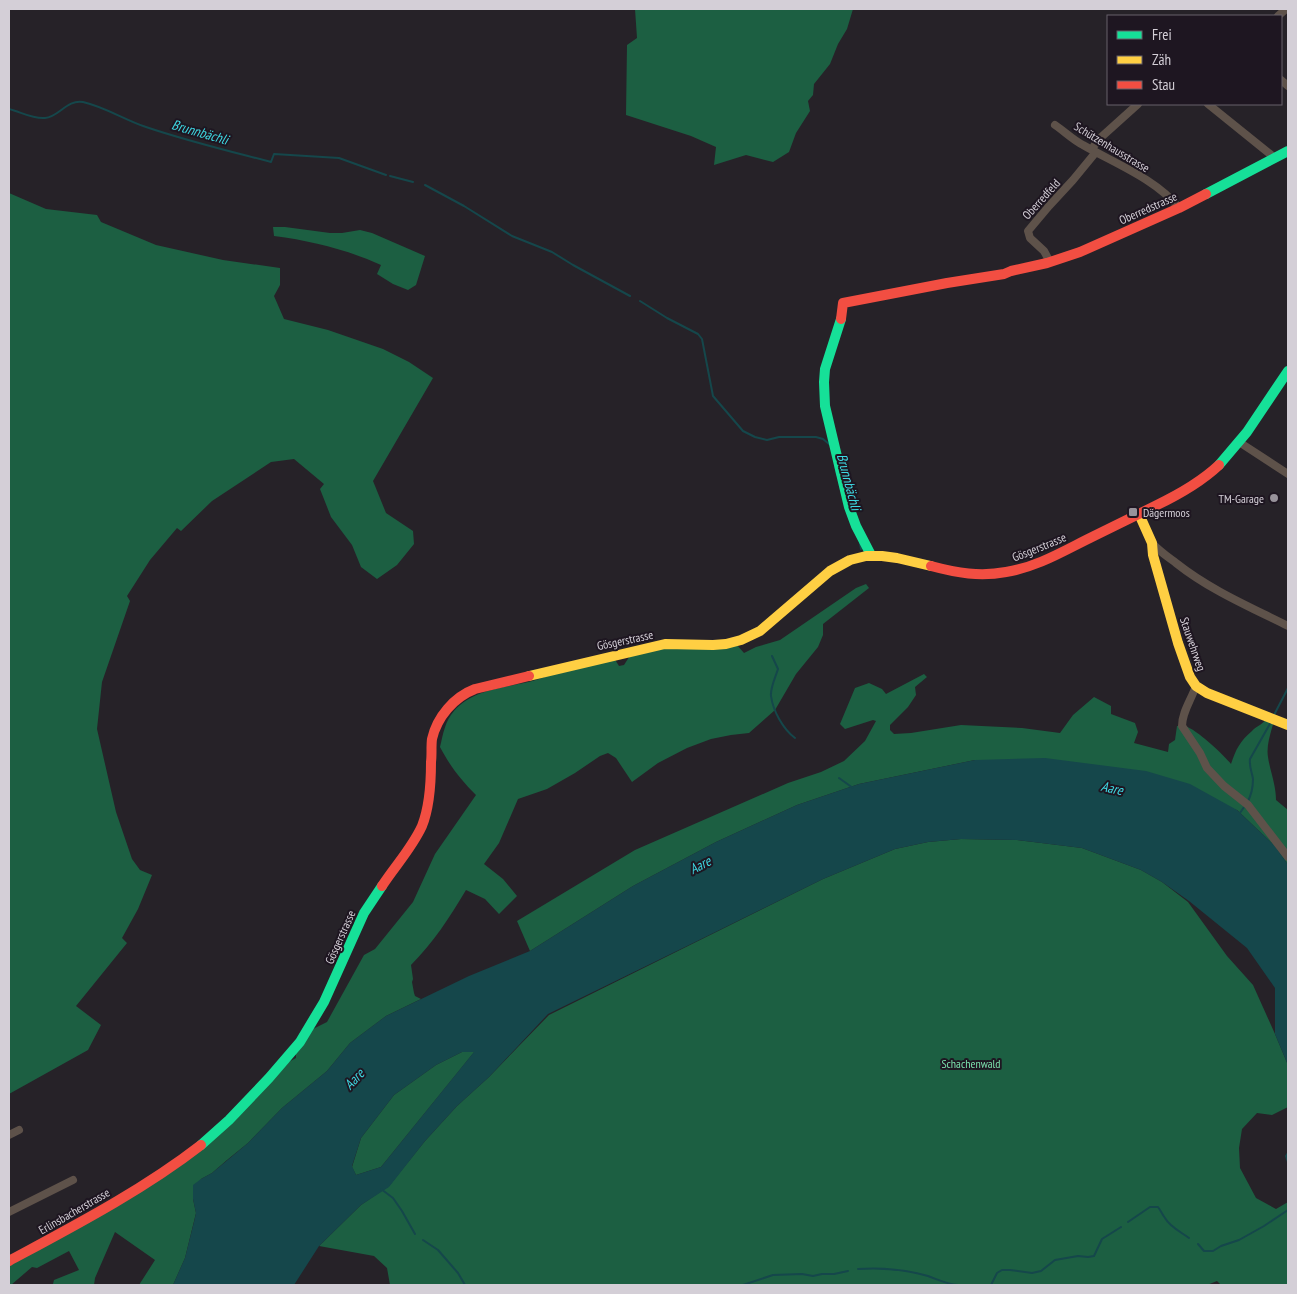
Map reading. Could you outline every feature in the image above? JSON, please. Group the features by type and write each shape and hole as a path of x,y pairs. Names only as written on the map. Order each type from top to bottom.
{"main road":[{"name":"Oberredstrasse","path":"871,555 849,508 826,406 825,367 841,323 843,303 947,282 996,276 1080,252 1179,208 1288,151"},
{"name":"Gösgerstrasse","path":"152,1180 209,1139 229,1120 288,1056 309,1029 334,982 364,913 422,825 429,799 432,740 444,712 467,692 665,644 713,645 741,640 760,631 830,571 851,560 871,555 894,556 960,573 979,575 1014,571 1031,566 1193,487 1219,466 1239,442 1288,370"},
{"name":"Stauwehrweg","path":"1139,514 1152,543 1153,555 1178,643 1190,677 1196,686 1207,693 1288,725"},
{"name":"Erlinsbacherstrasse","path":"9,1261 152,1180"}],"street":[{"path":"1094,151 1098,140 1137,105"},
{"path":"1209,105 1276,158"},
{"name":"Schützenhausstrasse","path":"1055,125 1075,141 1142,177 1179,208"},
{"name":"Oberredfeld","path":"1050,262 1044,251 1030,238 1028,232 1073,180 1094,151"},
{"path":"1239,442 1288,474"},
{"path":"1152,543 1200,580 1237,602 1288,626"},
{"path":"1196,686 1183,713 1182,726 1215,778 1246,803 1288,857"},
{"path":"9,1135 18,1130"},
{"path":"9,1212 73,1180"}],"green space":[{"path":"635,9 853,9 847,29 838,44 830,64 814,84 813,95 808,101 810,111 796,133 789,152 773,162 746,155 714,165 716,147 691,136 626,115 627,45 637,38"},
{"path":"9,193 46,209 97,215 101,222 156,245 223,260 280,268 280,285 274,296 284,319 328,330 383,349 409,362 433,378 373,481 386,513 413,531 414,544 397,565 377,579 361,567 352,545 331,517 320,489 324,484 294,459 271,462 212,501 181,531 177,528 150,560 127,596 130,601 102,682 97,729 116,812 132,859 140,870 152,875 138,909 122,938 127,943 76,1006 101,1025 88,1050 9,1094"},
{"path":"273,227 330,233 360,230 372,233 425,256 416,285 408,290 393,284 377,274 381,265 328,246 274,236"},
{"path":"866,584 869,588 823,624 823,635 818,647 796,674 775,710 749,733 711,739 687,748 658,763 632,782 616,758 608,753 547,789 518,799 499,843 484,864 503,879 517,896 499,914 485,899 466,890 441,929 411,965 414,993 415,996 421,999 386,1016 350,1043 327,1071 282,1108 248,1143 212,1173 201,1179 193,1199 196,1213 185,1258 173,1285 139,1285 155,1260 115,1232 95,1278 94,1285 53,1284 54,1280 79,1270 69,1251 37,1268 32,1267 9,1285 9,1264 165,1175 285,1064 296,1058 294,1053 311,1030 327,1022 364,955 375,949 413,902 435,854 476,795 456,772 440,747 448,719 463,703 472,697 494,689 539,679 578,666 614,658 619,666 624,665 631,654 655,649 737,645 744,653 756,647 780,640 856,588"},
{"path":"924,674 927,677 915,687 916,695 908,707 890,725 890,730 894,734 961,725 1022,728 1060,733 1073,715 1094,697 1111,706 1111,714 1135,723 1138,732 1134,743 1168,752 1169,744 1175,740 1177,726 1185,726 1203,737 1231,764 1244,738 1267,718 1274,721 1268,743 1268,757 1276,800 1288,810 1288,865 1275,846 1237,810 975,760 859,784 797,805 716,842 633,886 530,951 517,921 635,850 788,783 821,772 844,761 865,741 876,721 873,720 845,729 840,724 855,688 869,683 882,689 886,694"},
{"name":"Schachenwald","path":"961,839 1017,840 1082,848 1141,870 1162,882 1188,902 1227,956 1253,985 1288,1065 1288,1107 1272,1115 1257,1113 1242,1129 1239,1148 1240,1168 1256,1198 1276,1209 1288,1202 1288,1285 1221,1285 1217,1281 1207,1285 390,1285 387,1268 374,1256 319,1246 361,1205 389,1186 425,1141 457,1106 489,1077 549,1015 823,879 895,849 928,842"},
{"path":"475,1051 381,1167 356,1175 352,1167 361,1138 394,1095 436,1065 462,1052"}],"water":[{"name":"Aare","path":"1045,758 1146,771 1190,784 1237,810 1275,846 1288,865 1288,1065 1275,1034 1275,988 1247,948 1189,901 1162,882 1141,870 1082,848 1017,840 961,839 928,842 895,849 823,879 548,1014 489,1077 457,1106 425,1141 389,1187 361,1205 319,1246 294,1285 173,1285 185,1258 196,1213 193,1185 212,1173 248,1143 282,1108 327,1071 350,1043 386,1016 469,976 530,951 633,886 716,842 797,805 859,784 975,760","holes":["462,1052 474,1052 381,1167 356,1175 352,1166 361,1138 394,1095 436,1065"]}],"waterway":[{"name":"Brunnbächli","path":"9,109 45,118 55,115 72,103 83,102 161,132 271,162 274,154 339,158 386,175"},
{"name":"Brunnbächli","path":"390,176 413,182"},
{"name":"Brunnbächli","path":"425,185 464,206 512,236 552,252 630,296"},
{"name":"Brunnbächli","path":"640,301 698,334 702,339 713,396 743,431 767,440 779,437 816,437 823,439 829,444"},
{"name":"Brunnbächli","path":"835,465 837,475"},
{"name":"Brunnbächli","path":"860,543 861,549"},
{"name":"Brunnbächli","path":"772,656 778,669 771,689 772,702 776,714 783,725 795,738"},
{"path":"1274,715 1288,688"},
{"path":"1247,803 1253,782 1250,759 1271,722"},
{"path":"839,778 853,788"},
{"path":"1240,813 1244,807"},
{"path":"1288,1153 1286,1156 1288,1162"},
{"path":"381,1189 393,1198 415,1234"},
{"path":"1128,1222 1150,1207 1158,1207 1167,1221 1189,1238"},
{"path":"1198,1244 1204,1251 1213,1251 1239,1240 1288,1210"},
{"path":"991,1285 997,1273 1002,1270 1032,1273 1041,1271 1055,1260 1078,1256 1094,1256 1102,1239 1121,1227"},
{"path":"423,1240 438,1250 458,1273 465,1285"},
{"path":"858,1269 885,1268 901,1270 958,1285"},
{"path":"743,1285 773,1275 802,1274 813,1276 848,1271"}],"traffic: fast":[{"path":"1206,194 1288,151"},
{"path":"841,319 825,369 825,406 849,507 856,526 871,555"},
{"path":"1219,465 1247,432 1288,371"},
{"path":"201,1145 229,1120 300,1042 324,1002 364,913 382,886"}],"traffic: slow":[{"path":"1139,514 1152,543 1153,555 1178,643 1190,677 1196,686 1207,693 1288,725"},
{"path":"529,676 665,644 713,645 741,640 760,631 830,571 850,560 866,556 882,556 931,566"}],"traffic: jam":[{"path":"841,319 843,303 1004,274 1047,263 1080,252 1206,194"},
{"path":"931,566 978,574 1018,570 1062,552 1172,497 1196,483 1219,465"},
{"path":"382,886 422,826 430,794 432,739 442,716 460,697 475,689 529,676"},
{"path":"9,1261 132,1192 201,1145"}],"place":[{"name":"TM-Garage","path":"1274,498"},
{"name":"Dägermoos","path":"1133,512"}]}
